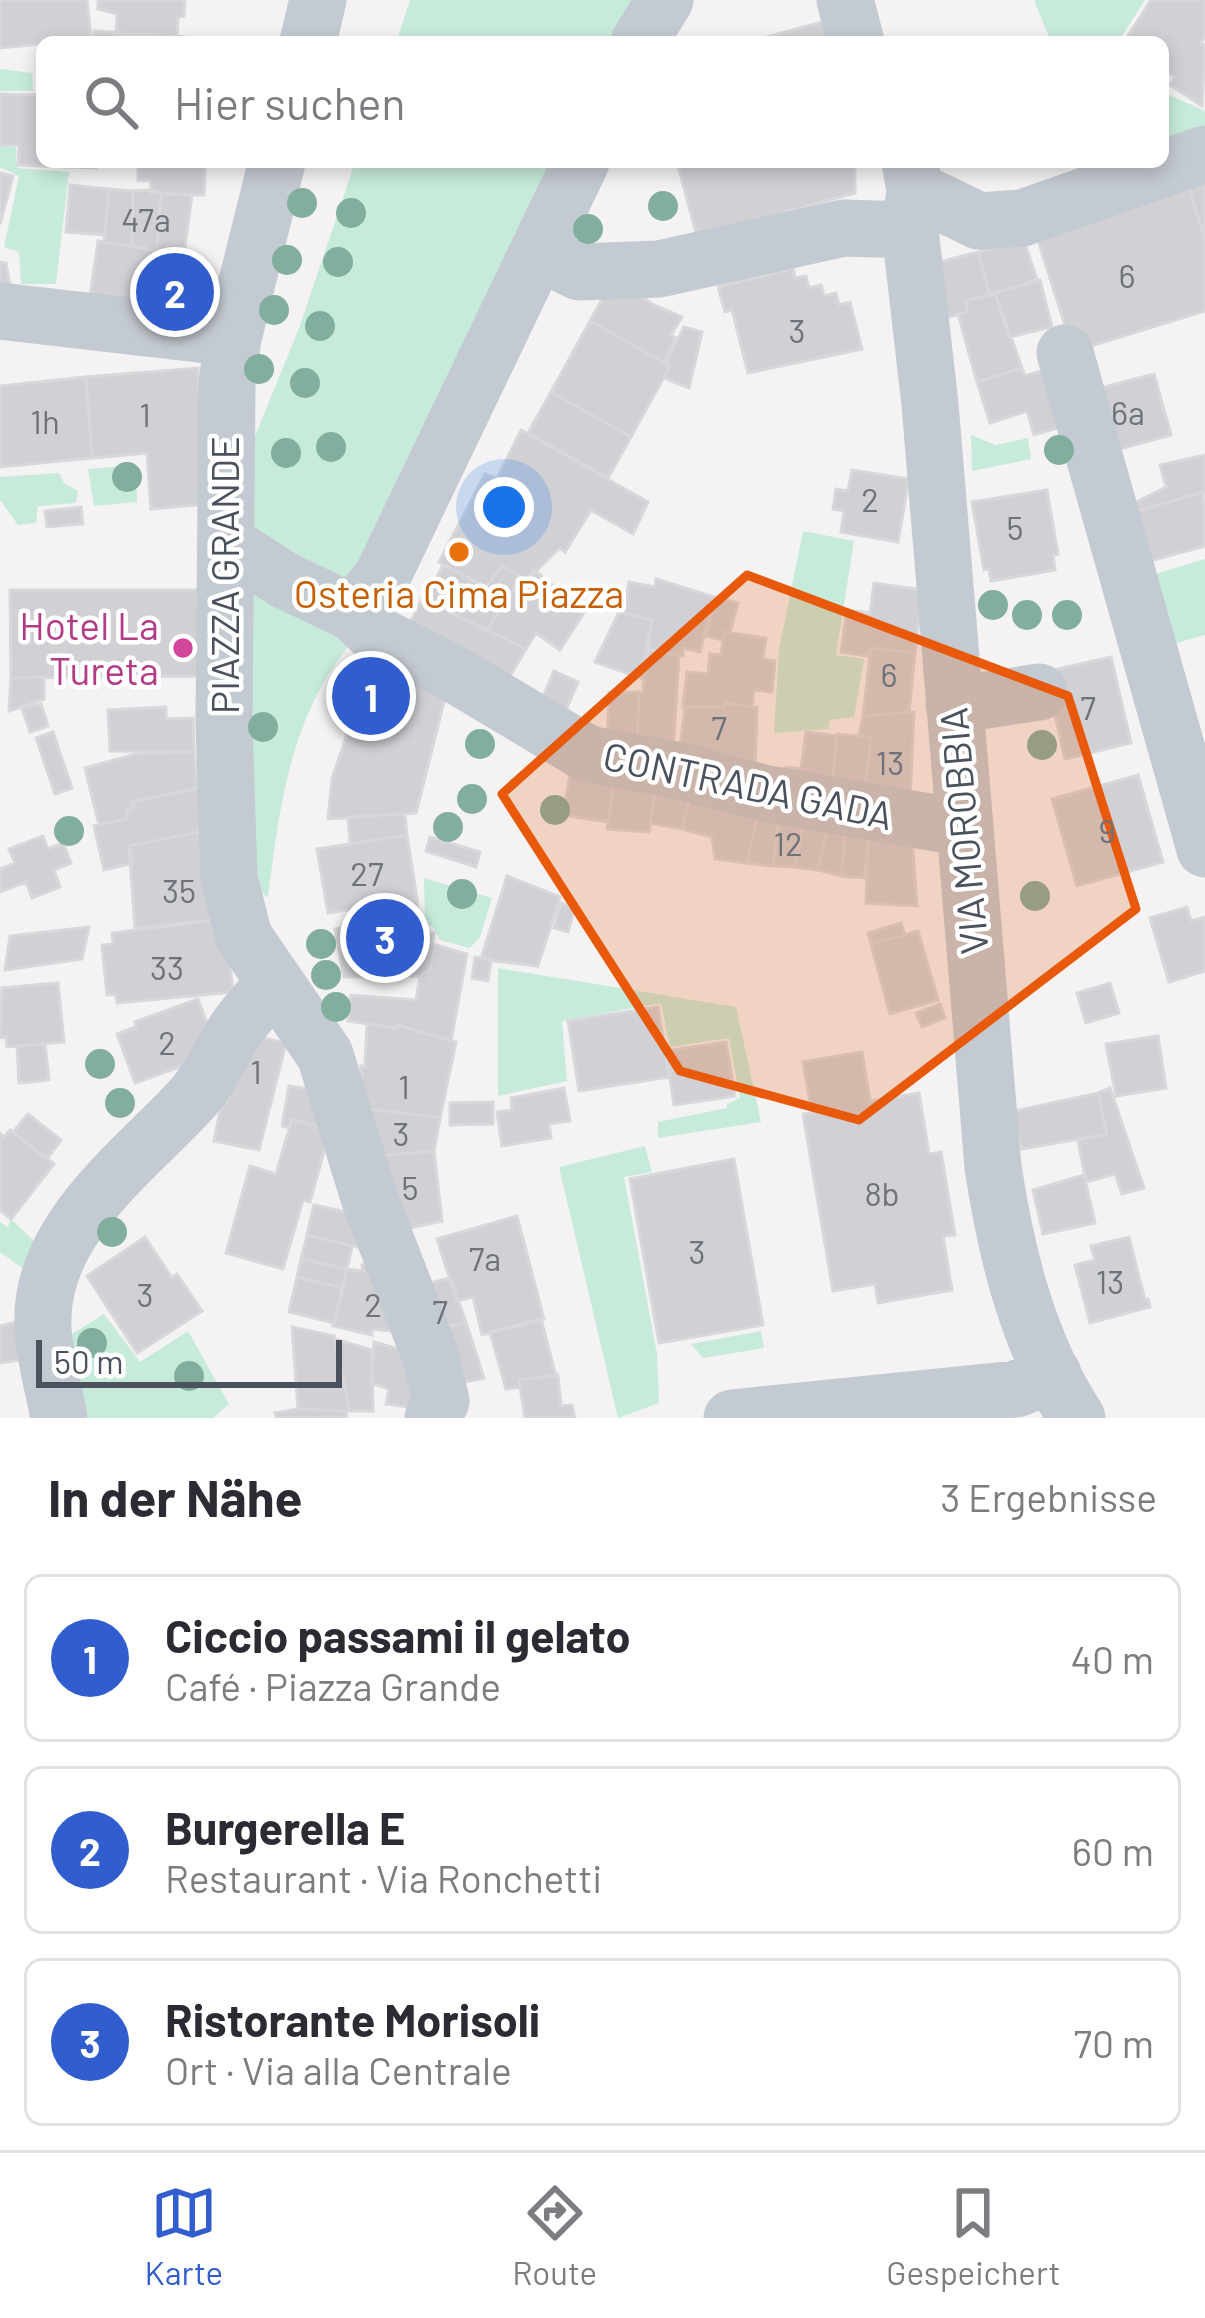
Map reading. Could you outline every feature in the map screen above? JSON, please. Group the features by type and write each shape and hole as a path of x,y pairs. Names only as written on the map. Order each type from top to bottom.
{"street":[{"path":"309,36 318,0"},
{"path":"643,36 665,0"},
{"path":"845,0 854,36"},
{"path":"872,0 881,36"},
{"path":"1169,167 1205,154"},
{"name":"PIAZZA GRANDE","path":"276,168 232,338 227,384 224,722 229,878 244,937 325,1055 369,1197 430,1355 444,1412"},
{"path":"353,614 382,577 578,168"},
{"path":"538,252 579,272 659,268 844,228 905,186 979,221 1022,218 1165,168"},
{"name":"VIA MOROBBIA","path":"905,186 930,404 999,1207 1053,1404"},
{"path":"0,311 232,338"},
{"path":"1065,352 1205,849"},
{"name":"CONTRADA GADA","path":"228,544 588,754 681,771 763,793 964,828"},
{"path":"954,705 1039,692"},
{"path":"59,1418 43,1326 48,1280 69,1238 109,1183 192,1099 237,1028 275,982"},
{"path":"732,1418 1016,1388 1053,1404"}],"highlighted area":[{"path":"747,575 1068,696 1136,909 859,1120 680,1071 502,794"}],"green space":[{"path":"410,0 652,0 634,36 398,36"},
{"path":"1034,0 1145,0 1122,36 1049,36"},
{"path":"0,69 32,73 33,91 0,91"},
{"path":"1169,95 1205,111 1205,128 1169,147"},
{"path":"0,146 16,147 17,168 69,172 56,284 21,284 19,252 4,247 19,176 0,167"},
{"path":"353,168 565,168 347,580 252,532 246,458 300,326"},
{"path":"971,435 996,445 1028,438 1031,459 972,471"},
{"path":"136,465 137,502 94,506 88,469"},
{"path":"59,473 64,483 78,491 76,503 38,506 36,523 18,525 0,500 0,477"},
{"path":"803,531 854,541 836,655 864,659 854,717 830,720 828,729 774,733 779,650"},
{"path":"1205,559 1205,635 1169,645 1152,575"},
{"path":"268,592 355,638 316,697 292,760 268,897 253,888 247,596"},
{"path":"424,878 492,898 480,937 470,948 440,940 425,923"},
{"path":"498,968 736,1007 761,1122 658,1138 658,1122 727,1108 740,1098 729,1038 670,1047 661,1003 562,1021 567,1081 498,1096"},
{"path":"645,1146 652,1172 624,1177 657,1354 659,1403 618,1418 559,1167"},
{"path":"11,1219 38,1245 22,1268 0,1252 0,1222 8,1227"},
{"path":"104,1314 140,1362 188,1331 229,1404 213,1418 88,1418 69,1336"},
{"path":"761,1331 764,1348 703,1358 691,1344"}],"building":[{"path":"0,0 87,0 91,36 36,36 36,44 0,48"},
{"path":"98,0 185,0 184,16 178,17 177,36 116,34 117,14 98,9"},
{"path":"1151,0 1205,0 1202,106 1170,85 1175,77 1169,73 1169,36 1128,36"},
{"path":"829,20 834,36 771,36"},
{"path":"94,31 169,36 94,36"},
{"path":"0,94 36,95 36,166 18,165 19,145 0,145"},
{"path":"138,168 205,168 204,195 151,193 151,181 138,180"},
{"path":"679,168 855,168 855,193 785,212 700,248"},
{"path":"0,173 13,176 0,224"},
{"path":"1205,180 1205,241 1188,184"},
{"path":"1188,184 1205,241 1205,311 1081,349 1069,338 1035,231"},
{"path":"70,185 109,189 105,235 66,232"},
{"path":"109,189 133,191 132,247 104,242"},
{"path":"133,191 161,194 157,251 132,247"},
{"path":"161,194 192,195 184,255 157,251"},
{"path":"1023,238 1037,280 990,295 978,252"},
{"path":"98,241 184,255 185,320 89,304"},
{"path":"978,252 990,295 965,301 968,312 942,319 928,265"},
{"path":"0,262 6,263 12,298 0,298"},
{"path":"793,268 795,278 806,276 809,288 821,285 824,296 836,293 839,305 850,302 862,349 748,373 732,310 725,312 718,287"},
{"path":"614,278 682,317 664,362 590,321"},
{"path":"1040,280 1052,327 1009,337 995,293"},
{"path":"995,293 1022,368 977,382 958,314 968,312 965,301"},
{"path":"590,321 670,366 631,437 551,392"},
{"path":"684,327 702,332 689,388 664,378 670,366 666,363"},
{"path":"198,368 209,504 151,509 147,453 92,458 86,377"},
{"path":"1022,368 1025,376 1051,368 1068,425 1034,435 1027,411 990,423 977,382"},
{"path":"1154,374 1171,435 1102,454 1085,392"},
{"path":"86,377 92,458 0,467 0,386"},
{"path":"551,392 631,437 608,478 528,433"},
{"path":"521,430 648,502 633,534 591,510 565,552 560,548 527,580 502,566 486,587 439,562 485,474 497,479"},
{"path":"1205,455 1205,492 1134,512 1132,504 1166,487 1160,465"},
{"path":"852,470 909,479 898,542 841,532 844,511 833,509 836,489 848,491"},
{"path":"1047,490 1058,554 1053,555 1055,570 991,581 989,569 984,570 972,502"},
{"path":"1203,492 1205,546 1143,563 1130,513"},
{"path":"81,507 83,524 47,527 45,511"},
{"path":"443,565 486,587 502,566 522,577 487,630 425,600"},
{"path":"534,570 585,611 560,650 536,633 526,649 487,630 522,577 527,580"},
{"path":"656,579 714,597 700,652 683,648 683,656 646,649 652,620 624,613 629,582 655,587"},
{"path":"874,583 923,590 915,653 871,648 868,656 841,652 847,610 870,613"},
{"path":"10,590 209,590 210,676 11,678"},
{"path":"716,597 738,603 730,633 724,632 722,640 706,636"},
{"path":"422,599 526,649 502,690 403,637"},
{"path":"619,612 652,620 644,679 595,662"},
{"path":"724,632 766,638 763,659 775,661 772,692 754,690 752,707 725,703 724,707 683,707 687,672 708,674 710,654 721,655"},
{"path":"871,648 915,653 909,712 863,716"},
{"path":"646,649 679,656 673,751 637,750"},
{"path":"375,651 450,678 416,813 328,819 332,779"},
{"path":"1111,657 1131,743 1065,759 1045,672"},
{"path":"554,671 578,682 559,727 535,716"},
{"path":"44,677 44,699 9,711 11,678"},
{"path":"609,692 639,692 637,748 607,747"},
{"path":"725,703 757,707 755,771 680,749 685,707 724,707"},
{"path":"41,704 48,726 30,732 22,708"},
{"path":"166,707 166,719 193,718 194,752 110,751 108,710"},
{"path":"914,712 910,800 865,788 871,737 859,736 863,716"},
{"path":"53,732 72,788 55,794 36,738"},
{"path":"806,732 837,736 832,784 784,786 786,767 801,769"},
{"path":"837,734 871,737 865,788 832,784"},
{"path":"194,752 198,788 132,802 127,819 99,825 85,768 136,754"},
{"path":"572,762 616,769 608,822 563,815"},
{"path":"617,764 659,772 649,832 607,829"},
{"path":"1138,775 1163,862 1077,886 1052,799"},
{"path":"658,778 691,792 682,829 650,823"},
{"path":"200,788 209,830 129,846 133,863 104,870 94,826 127,819 132,802"},
{"path":"691,792 757,817 747,863 715,859 712,837 682,829"},
{"path":"405,814 407,835 350,844 348,817"},
{"path":"757,817 779,818 773,866 747,863"},
{"path":"779,818 804,821 795,867 773,866"},
{"path":"847,820 870,823 864,878 841,876"},
{"path":"804,821 828,825 818,870 795,867"},
{"path":"828,825 846,830 841,876 818,870"},
{"path":"221,828 225,919 135,928 129,846"},
{"path":"407,835 417,899 328,913 317,849"},
{"path":"43,836 48,849 63,843 71,863 54,870 60,887 32,898 26,882 0,892 0,869 15,863 9,849"},
{"path":"430,837 480,852 476,867 426,851"},
{"path":"868,839 912,839 917,906 866,903"},
{"path":"507,876 560,897 538,966 482,956"},
{"path":"417,899 419,932 434,933 430,970 420,976 344,977 335,929 357,925 354,909"},
{"path":"561,903 575,908 568,932 554,928"},
{"path":"1187,907 1191,921 1205,917 1205,971 1169,982 1150,918"},
{"path":"225,919 233,992 117,1003 116,994 107,995 102,945 113,944 112,933"},
{"path":"901,923 905,935 871,944 868,933"},
{"path":"89,927 82,959 5,970 10,936"},
{"path":"918,931 938,1000 890,1014 871,944"},
{"path":"436,945 467,954 451,1041 397,1025 348,1021 351,995 416,1000 420,976 430,970"},
{"path":"475,957 491,960 488,981 472,978"},
{"path":"58,983 64,1042 7,1047 6,1037 0,1038 2,988"},
{"path":"1110,983 1119,1013 1086,1023 1077,993"},
{"path":"198,999 218,1053 135,1083 117,1034 136,1027 135,1022"},
{"path":"940,1004 945,1018 922,1027 916,1013"},
{"path":"658,1007 669,1077 579,1091 568,1021"},
{"path":"367,1024 397,1025 456,1042 440,1118 362,1108"},
{"path":"242,1033 286,1043 259,1150 214,1141"},
{"path":"1158,1036 1166,1088 1116,1096 1106,1044"},
{"path":"726,1042 735,1096 674,1105 666,1051"},
{"path":"45,1044 49,1080 19,1083 17,1046"},
{"path":"862,1052 870,1101 919,1093 929,1154 941,1152 955,1235 943,1236 952,1290 878,1303 875,1284 833,1291 803,1114 812,1113 803,1062"},
{"path":"289,1086 320,1091 325,1128 292,1119 289,1128 282,1126"},
{"path":"564,1088 570,1121 549,1124 551,1138 502,1146 497,1112 512,1110 511,1098"},
{"path":"1110,1088 1144,1188 1122,1194 1115,1174 1086,1182 1078,1140 1107,1134 1098,1093"},
{"path":"1098,1093 1107,1134 1022,1149 1011,1112"},
{"path":"493,1102 493,1124 450,1125 450,1103"},
{"path":"362,1108 440,1118 434,1151 374,1156"},
{"path":"28,1114 61,1140 47,1159 13,1132"},
{"path":"292,1119 330,1130 310,1202 303,1200 283,1269 226,1253 250,1166 276,1174"},
{"path":"10,1130 54,1164 11,1219 0,1210 0,1133 4,1137"},
{"path":"434,1151 442,1221 392,1232 374,1156"},
{"path":"734,1159 763,1325 659,1343 630,1179"},
{"path":"1084,1175 1095,1223 1043,1234 1033,1190"},
{"path":"314,1205 365,1216 358,1247 307,1235"},
{"path":"517,1216 544,1319 482,1335 473,1297 457,1301 437,1239"},
{"path":"307,1235 352,1246 347,1269 301,1259"},
{"path":"145,1237 172,1278 177,1274 202,1311 137,1353 87,1276"},
{"path":"1129,1237 1150,1307 1090,1323 1075,1265 1095,1260 1091,1246"},
{"path":"301,1259 347,1269 343,1288 297,1277"},
{"path":"392,1261 416,1334 372,1329 372,1335 333,1326 347,1269 363,1271 362,1265"},
{"path":"297,1277 343,1288 334,1323 289,1312"},
{"path":"450,1278 466,1322 424,1333 410,1288"},
{"path":"541,1319 556,1376 519,1380 520,1387 506,1389 490,1332"},
{"path":"20,1321 26,1359 0,1363 0,1326"},
{"path":"466,1322 484,1378 446,1386 424,1333"},
{"path":"292,1327 334,1336 350,1411 298,1409"},
{"path":"335,1339 372,1350 373,1411 350,1411"},
{"path":"374,1342 426,1357 427,1409 386,1404 389,1389 371,1383"},
{"path":"558,1375 561,1406 572,1405 575,1418 525,1418 519,1380"},
{"path":"346,1411 347,1418 277,1418 275,1413"}],"place":[{"name":"Burgerella E","path":"175,292"},
{"name":"Osteria Cima Piazza","path":"459,552"},
{"name":"Hotel La Tureta","path":"183,648"},
{"name":"Ciccio passami il gelato","path":"371,696"},
{"name":"Ristorante Morisoli","path":"385,938"}]}
